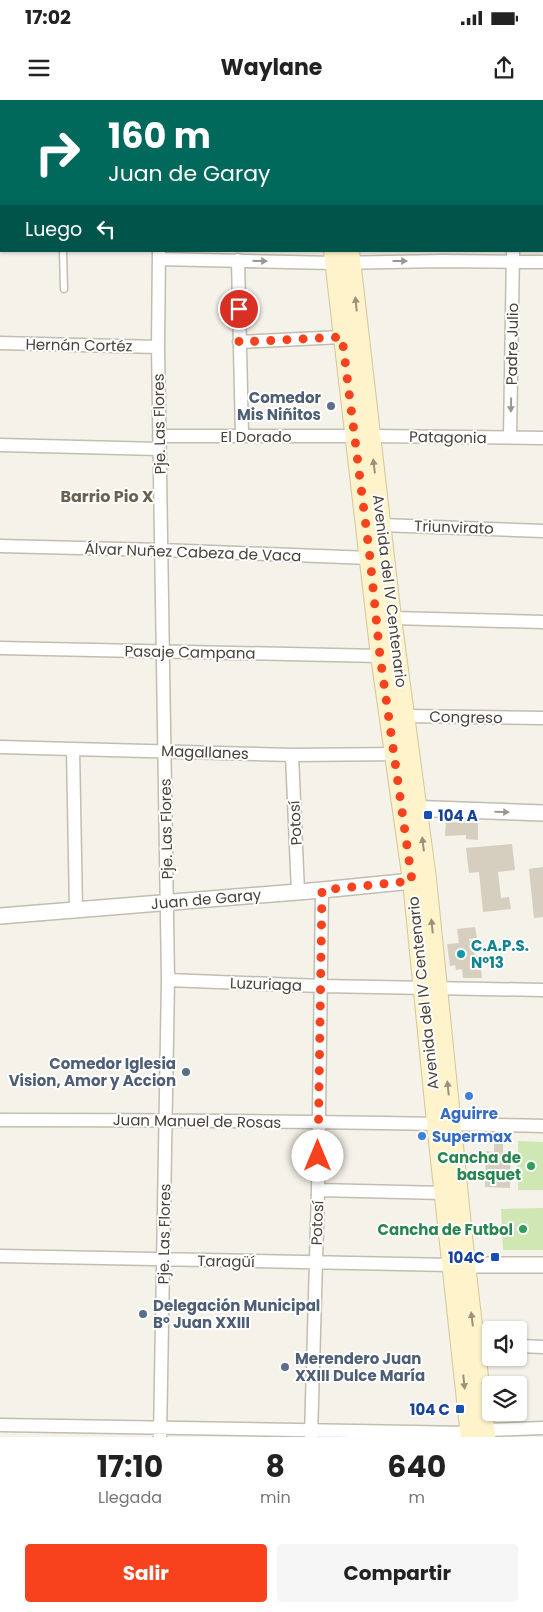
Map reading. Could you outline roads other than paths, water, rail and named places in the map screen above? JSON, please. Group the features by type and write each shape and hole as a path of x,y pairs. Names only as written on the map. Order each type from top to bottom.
{"main road":[{"name":"Avenida del IV Centenario","path":"342,257 342,337 362,436"},
{"name":"Avenida del IV Centenario","path":"342,257 384,620 419,880 458,1265"},
{"name":"Avenida del IV Centenario","path":"384,620 380,656 398,717"},
{"name":"Avenida del IV Centenario","path":"444,1124 443,1194 476,1345 477,1434"}],"street":[{"path":"159,255 238,260 513,256 543,262"},
{"name":"Pje. Las Flores","path":"159,255 159,442 168,902 167,1120 160,1432"},
{"name":"Padre Julio","path":"510,437 513,256"},
{"path":"238,260 242,436"},
{"path":"239,342 342,337"},
{"name":"Hernán Cortéz","path":"0,343 158,347"},
{"name":"El Dorado","path":"0,445 159,442 242,436 362,436"},
{"name":"Patagonia","path":"362,436 543,438"},
{"name":"Triunvirato","path":"373,527 543,530"},
{"name":"Álvar Nuñez Cabeza de Vaca","path":"0,546 377,554"},
{"path":"384,620 543,622"},
{"name":"Pasaje Campana","path":"0,648 380,656"},
{"name":"Congreso","path":"398,717 543,718"},
{"name":"Magallanes","path":"0,747 292,755 403,754"},
{"path":"73,750 76,910"},
{"name":"Potosí","path":"292,755 298,892"},
{"path":"410,808 543,813"},
{"name":"Juan de Garay","path":"0,916 322,890 419,880"},
{"name":"Potosí","path":"311,1434 318,1190 322,890"},
{"name":"Luzuriaga","path":"168,980 321,986 543,990"},
{"name":"Juan Manuel de Rosas","path":"0,1120 167,1120 543,1126"},
{"path":"318,1190 443,1194"},
{"name":"Taragüí","path":"0,1256 315,1263 543,1265"},
{"path":"527,1346 543,1347"},
{"path":"0,1425 160,1432 311,1434 477,1434 543,1428"}],"lane":[{"path":"64,252 64,289"}],"place":[{"name":"Comedor Mis Niñitos","path":"331,406"},
{"name":"104 A","path":"428,815"},
{"name":"C.A.P.S. Nº13","path":"461,954"},
{"name":"Comedor Iglesia Vision, Amor y Accion","path":"186,1072"},
{"name":"Aguirre","path":"469,1096"},
{"name":"Supermax","path":"422,1136"},
{"name":"Cancha de basquet","path":"531,1166"},
{"name":"Cancha de Futbol","path":"523,1229"},
{"name":"104C","path":"495,1257"},
{"name":"Delegación Municipal Bº Juan XXIII","path":"143,1314"},
{"name":"Merendero Juan XXIII Dulce María","path":"285,1367"},
{"name":"104 C","path":"460,1409"}],"district":[{"name":"Barrio Pio X","path":"107,496"}]}
